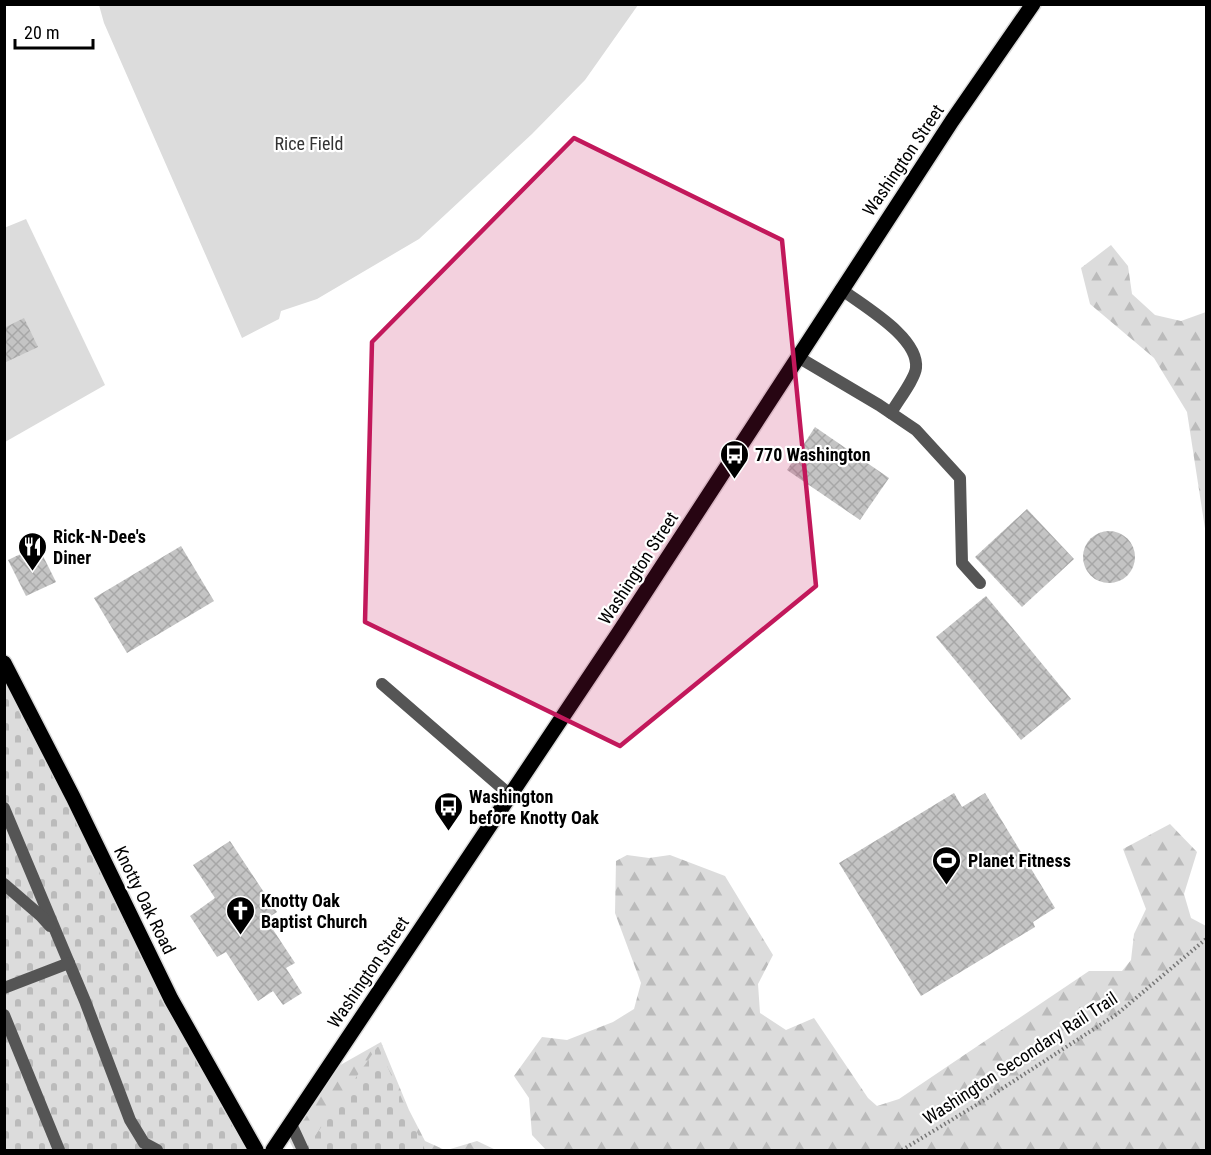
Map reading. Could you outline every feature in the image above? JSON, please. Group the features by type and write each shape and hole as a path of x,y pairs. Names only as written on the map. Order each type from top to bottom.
{"main road":[{"name":"Washington Street","path":"273,1150 618,634 952,121 1033,4"},
{"name":"Knotty Oak Road","path":"4,663 73,797 171,999 256,1150"}],"lane":[{"path":"841,289 897,331 914,352 916,370 891,413"},
{"path":"798,357 916,430 960,478 962,564 980,584"},
{"path":"382,684 510,795"},
{"path":"4,808 69,963 130,1120 144,1143 157,1150"},
{"path":"4,884 41,916 58,936"},
{"path":"4,988 69,963"},
{"path":"4,1015 59,1150"},
{"path":"291,1124 303,1150"}],"path":[{"name":"Washington Secondary Rail Trail","path":"902,1150 986,1099 1117,1014 1206,939"}],"highlighted area":[{"path":"574,138 782,240 816,586 620,746 365,622 372,342"}],"green space":[{"name":"Rice Field","path":"99,4 638,5 585,80 532,134 419,239 317,299 281,311 279,319 242,338 104,23"},
{"path":"26,219 105,385 5,442 4,228"},
{"path":"1111,245 1128,266 1132,294 1155,315 1181,321 1206,312 1206,535 1187,412 1154,358 1090,304 1081,268"},
{"path":"5,658 257,1150 5,1150"},
{"path":"1170,824 1197,852 1184,894 1191,918 1206,926 1206,1150 546,1150 532,1135 529,1098 514,1076 542,1037 567,1040 613,1022 634,1009 641,983 615,913 616,861 627,855 649,858 670,855 725,876 773,955 758,984 760,1013 786,1030 814,1018 868,1098 877,1106 899,1099 1089,971 1122,971 1131,960 1134,934 1146,909 1123,849"},
{"path":"381,1042 409,1110 425,1141 445,1150 294,1150 288,1138 328,1072"},
{"path":"378,1046 425,1150 307,1150 306,1149"},
{"path":"477,1141 496,1150 447,1150"}],"building":[{"path":"24,318 38,347 4,363 4,328"},
{"path":"815,427 889,478 860,520 787,470"},
{"path":"1027,509 1074,559 1022,607 975,557"},
{"path":"1109,531 1123,535 1131,543 1135,557 1131,571 1123,579 1109,583 1095,579 1087,571 1083,557 1087,543 1095,535"},
{"path":"181,546 214,601 127,653 94,598"},
{"name":"Rick-N-Dee's Diner","path":"31,549 35,556 41,552 56,582 26,596 8,560"},
{"path":"986,596 1071,699 1021,740 936,637"},
{"name":"Planet Fitness","path":"954,793 962,807 985,793 1055,908 1033,922 1035,927 921,996 839,863"},
{"name":"Knotty Oak Baptist Church","path":"230,841 277,912 266,919 295,963 286,968 302,993 283,1005 273,991 258,1001 226,952 217,957 190,916 215,898 193,865"}],"place":[{"name":"770 Washington","path":"734,480"},
{"name":"Rick-N-Dee's Diner","path":"32,572"},
{"name":"Washington before Knotty Oak","path":"448,832"},
{"name":"Planet Fitness","path":"947,886"},
{"name":"Knotty Oak Baptist Church","path":"240,936"}]}
